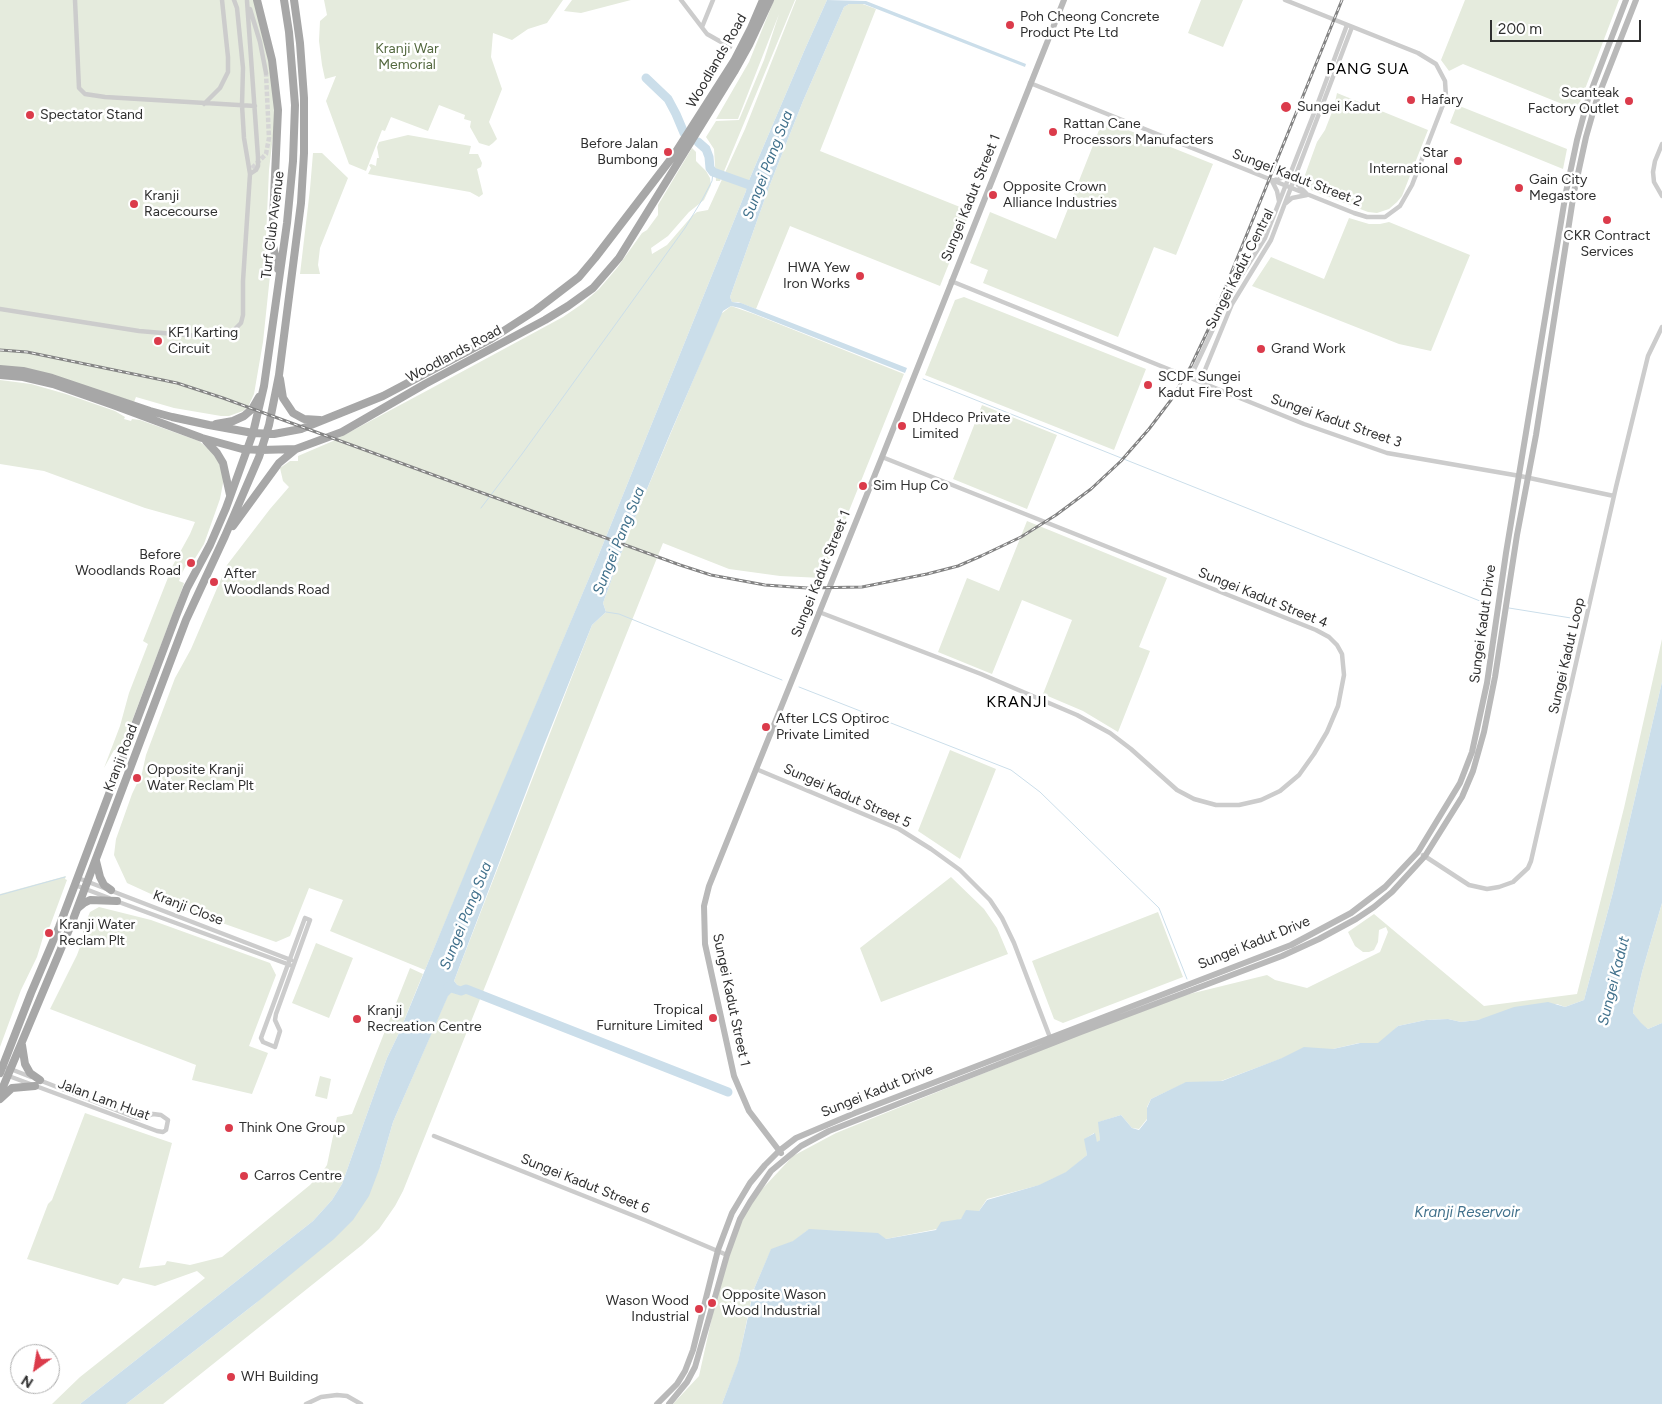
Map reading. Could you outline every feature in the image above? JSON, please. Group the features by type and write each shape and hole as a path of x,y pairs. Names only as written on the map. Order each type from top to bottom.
{"main road":[{"path":"258,0 272,60 278,110 272,241 279,276"},
{"name":"Turf Club Avenue","path":"248,450 264,386 293,161 295,105 289,32 284,0"},
{"name":"Turf Club Avenue","path":"266,433 279,375 301,203 304,153 304,98 300,43 294,0"},
{"name":"Woodlands Road","path":"0,369 23,371 52,378 150,411 253,433 274,434 295,430 383,396 491,339 536,310 578,277 625,220 674,155 734,61 763,0"},
{"name":"Woodlands Road","path":"0,375 23,377 60,387 202,438 248,450 296,449 342,432 425,384 568,306 593,288 619,258 734,72 750,45 770,0"},
{"name":"Sungei Kadut Street 1","path":"785,1158 749,1110 734,1076 705,944 704,906 709,886 1064,0"},
{"name":"Sungei Kadut Drive","path":"669,1404 687,1382 695,1367 727,1255 740,1220 771,1171 801,1146 829,1131 1290,945 1351,913 1385,887 1418,852 1460,784 1472,752 1487,683 1506,553 1566,192 1588,99 1626,0"},
{"name":"Sungei Kadut Drive","path":"658,1404 677,1384 693,1350 718,1250 732,1213 753,1179 779,1151 796,1138 855,1113 1282,956 1356,919 1374,907 1392,892 1425,856 1462,796 1473,771 1484,732 1539,416 1574,192 1596,102 1636,0"},
{"path":"625,220 638,228"},
{"path":"279,375 282,398 293,413 310,420 324,420"},
{"path":"209,425 234,422 244,416 252,409 264,386"},
{"name":"Kranji Road","path":"5,1071 22,1043 78,908 190,609 225,536 261,450 266,433"},
{"path":"202,438 212,446 221,458 230,497"},
{"path":"225,536 279,464 296,449"},
{"name":"Kranji Road","path":"0,1094 5,1071 31,993 50,951 180,607 210,545 248,450"},
{"path":"96,861 104,885 111,890"},
{"path":"78,908 90,900 117,901"},
{"path":"31,993 42,995"},
{"path":"0,1099 12,1088 37,1083 25,1064 22,1043"}],"street":[{"path":"75,0 79,88 81,92 89,95 255,106"},
{"path":"204,104 220,88 228,72 222,0"},
{"path":"0,309 139,331 210,337 225,336 231,333 241,322 243,315 243,281 250,174 242,105 243,68 237,8 234,0"},
{"path":"247,0 258,166 250,174"},
{"path":"247,0 260,42 266,73"},
{"path":"681,0 710,36 730,47 739,45 744,41"},
{"path":"702,27 713,0"},
{"name":"Sungei Kadut Street 2","path":"1030,83 1288,188 1367,217 1385,217 1400,206 1412,185 1446,98 1445,81 1436,64 1418,53 1285,0"},
{"name":"Sungei Kadut Central","path":"1293,175 1346,25"},
{"name":"Sungei Kadut Central","path":"1200,382 1229,312 1271,240 1285,204 1288,188 1352,27"},
{"path":"730,47 734,61"},
{"path":"1662,144 1653,172 1654,182 1662,196"},
{"path":"1279,202 1277,190 1272,181 1293,175 1298,185 1308,195"},
{"name":"Sungei Kadut Central","path":"1190,378 1229,296 1265,238 1279,202 1288,188"},
{"path":"1285,204 1292,198 1308,195"},
{"name":"Sungei Kadut Street 3","path":"951,281 1304,424 1387,453 1520,476 1614,496"},
{"name":"Sungei Kadut Loop","path":"1418,852 1458,879 1479,888 1493,888 1506,885 1522,875 1528,868 1538,838 1614,496 1648,356 1662,327"},
{"name":"Sungei Kadut Street 4","path":"819,612 981,674 1077,715 1110,733 1177,790 1194,799 1216,805 1239,805 1261,800 1280,791 1299,775 1314,754 1327,732 1338,706 1344,675 1342,654 1338,646 1329,637 1316,630 882,457"},
{"name":"Sungei Kadut Street 5","path":"756,768 899,829 960,870 990,900 1002,918 1014,943 1052,1041"},
{"name":"Kranji Close","path":"76,881 117,901 292,963"},
{"name":"Kranji Close","path":"86,885 111,890 292,963"},
{"path":"292,963 276,1014 275,1020 280,1031 274,1047 263,1042 261,1038 292,963 310,920 305,918 292,963"},
{"name":"Jalan Lam Huat","path":"5,1071 134,1117 140,1118 153,1114 161,1115 168,1120 166,1130 163,1132 157,1131 37,1083"},
{"name":"Sungei Kadut Street 6","path":"434,1136 727,1255"},
{"path":"306,1404 321,1397 337,1395 347,1396 362,1404"}],"green space":[{"name":"Kranji Racecourse","path":"0,0 254,0 265,40 276,110 269,170 266,237 271,266 263,342 254,394 248,407 243,411 229,416 221,416 174,408 136,397 134,402 76,383 0,366"},
{"name":"Kranji War Memorial","path":"324,0 563,0 547,23 528,29 512,40 493,33 491,57 502,89 489,122 497,139 493,143 489,146 479,143 470,127 471,121 464,119 465,115 439,105 428,131 391,117 385,131 382,130 366,171 349,164 326,101 336,76 325,79 322,65 319,41 320,21 327,15"},
{"path":"572,0 631,0 581,13 564,11"},
{"path":"774,0 795,0 720,181 716,181 714,149 706,137 716,121 739,120 764,60 779,14 738,119 716,119 749,62"},
{"path":"796,0 827,0 747,185 597,559 425,970 330,931 343,900 309,888 290,936 276,942 188,911 127,883 114,855 116,839 132,794 142,773 146,755 175,678 191,649 227,565 289,487 283,481 280,468 290,461 298,461 298,456 333,441 563,317 582,304 599,289 617,268 642,233 647,230 658,215 658,205 692,148 696,152 696,161 706,171 711,185 704,200 689,212 668,236 651,248 652,254 667,245 697,212 708,210 745,129"},
{"path":"1201,0 1243,0 1223,47 1188,33"},
{"path":"1465,0 1619,0 1577,110 1463,64 1449,71 1441,60"},
{"path":"860,3 876,9 820,151 970,211 940,286 790,226 756,309 738,302 732,302 730,297 769,187 803,101 844,7 849,4"},
{"path":"1337,93 1428,130 1402,196 1389,209 1377,213 1368,212 1311,190 1305,175 1317,142 1325,130 1334,107"},
{"path":"1457,105 1567,149 1563,169 1450,123"},
{"path":"1103,120 1213,164 1176,255 1154,247 1118,337 983,283 988,270 970,263 990,212 1056,239"},
{"path":"408,135 471,146 469,154 478,154 482,163 481,167 477,169 483,194 479,197 470,192 368,174 371,168 369,165 376,166 377,158 379,158 377,147 379,142"},
{"path":"313,153 322,153 348,178 320,248 318,265 320,274 300,274 310,189"},
{"path":"1349,218 1369,224 1389,222 1470,255 1431,351 1399,344 1252,286 1271,257 1324,279"},
{"path":"964,297 1146,369 1114,450 925,375 955,300"},
{"path":"731,306 904,374 822,578 780,576 729,569 663,543 403,1191 395,1206 379,1229 362,1245 163,1404 126,1404 256,1303 380,1167 393,1122 448,995 452,992 456,994 459,987 454,981 592,625 606,612 603,603 629,532 721,314"},
{"path":"0,380 31,384 66,394 115,411 125,417 124,419 131,421 132,419 140,420 199,441 212,452 219,463 224,478 220,499 204,544 194,560 190,558 182,573 179,581 184,583 181,592 121,750 114,750 104,768 120,726 129,693 148,644 143,641 173,565 195,522 145,508 44,471 0,464"},
{"path":"982,405 1057,435 1027,509 953,479"},
{"path":"1027,521 1167,578 1139,647 1150,651 1118,732 1083,711 1043,694 1072,620 1022,600 992,674 938,652 967,578 999,591"},
{"path":"1662,639 1662,682 1613,892 1584,1000 1565,1007 1557,1004 1478,1020 1461,1022 1448,1019 1426,1020 1398,1026 1379,1044 1359,1043 1283,1058 1221,1081 1185,1083 1151,1099 1147,1107 1147,1119 1139,1129 1132,1128 1121,1115 1099,1122 1100,1140 1097,1143 1094,1133 1085,1139 1087,1155 1067,1172 1040,1185 987,1199 979,1211 937,1229 886,1239 843,1231 808,1230 794,1241 771,1250 753,1291 738,1363 722,1404 673,1404 699,1376 726,1254 750,1202 793,1156 836,1133 1165,1000 1267,975 1275,980 1307,988 1380,952 1388,932 1386,927 1379,930 1378,942 1374,950 1369,952 1363,952 1355,946 1348,932 1374,914 1484,1006 1577,994 1624,808"},
{"path":"950,750 996,769 960,859 918,831"},
{"path":"66,876 65,879 67,880 50,926 44,934 37,957 21,990 0,1047 0,894"},
{"path":"951,877 984,909 997,928 1008,954 881,1002 860,948"},
{"path":"1662,903 1662,1023 1648,1029 1641,1024 1633,1010"},
{"path":"99,907 151,920 270,963 276,975 249,1046 268,1053 252,1094 192,1080 196,1065 50,1009 77,955 83,939 83,929 90,912"},
{"path":"1158,912 1183,977 1063,1023 1054,1019 1032,961"},
{"path":"316,943 353,958 329,1018 292,1003"},
{"path":"410,968 423,974 387,1058 342,1184 332,1200 313,1221 80,1404 52,1404 80,1377 205,1278 197,1271 155,1286 123,1278 118,1285 27,1259 85,1113 172,1143 139,1268 165,1265 167,1261 190,1265 222,1257 310,1185 327,1165 337,1117 352,1114"},
{"path":"320,1076 331,1079 327,1099 315,1096"}],"water":[{"name":"Sungei Pang Sua","path":"827,0 866,1 1026,64 1025,67 864,4 849,4 844,7 803,101 769,187 730,297 732,302 741,303 907,368 905,373 740,308 731,306 723,311 629,532 603,603 606,612 592,625 544,745 454,981 459,987 456,994 452,992 448,996 393,1122 380,1167 369,1196 353,1220 334,1239 256,1303 126,1404 80,1404 313,1221 332,1200 342,1184 387,1058 597,559 747,185"},
{"name":"Kranji Reservoir","path":"1662,682 1662,903 1642,972 1633,1013 1648,1029 1662,1023 1662,1404 722,1404 738,1362 754,1289 771,1249 793,1241 809,1229 878,1233 886,1239 936,1230 941,1222 961,1219 966,1210 979,1211 987,1200 1039,1185 1066,1172 1087,1155 1084,1139 1095,1133 1097,1142 1100,1140 1098,1122 1121,1115 1132,1128 1139,1130 1147,1120 1147,1108 1151,1099 1186,1082 1222,1081 1282,1058 1304,1047 1333,1049 1360,1043 1378,1043 1398,1026 1426,1020 1448,1019 1461,1022 1478,1020 1514,1007 1548,1002 1565,1007 1584,1000 1613,892"}],"waterway":[{"path":"646,78 668,99 684,133"},
{"name":"Sungei Pang Sua","path":"698,142 706,149 710,168 713,172 758,188"},
{"path":"481,508 685,228 712,181 713,172"},
{"path":"923,379 1490,605"},
{"path":"1509,608 1571,618"},
{"path":"606,612 619,614 782,680"},
{"path":"799,687 1011,770 1040,792 1159,908 1187,979"},
{"path":"0,895 65,877"},
{"path":"448,987 461,991 466,989 728,1092"}],"tunnel":[{"path":"252,168 266,154 269,138 266,73"}],"railway":[{"path":"0,350 27,352 177,383 711,575 765,585 807,588 862,587 958,566 1021,537 1056,515 1091,489 1121,461 1171,400 1191,366 1208,330 1342,0"}],"place":[{"name":"Poh Cheong Concrete Product Pte Ltd","path":"1010,25"},
{"name":"Hafary","path":"1411,100"},
{"name":"Scanteak Factory Outlet","path":"1629,101"},
{"name":"Sungei Kadut","path":"1286,107"},
{"name":"Spectator Stand","path":"30,115"},
{"name":"Rattan Cane Processors Manufacters","path":"1053,132"},
{"name":"Before Jalan Bumbong","path":"668,152"},
{"name":"Star International","path":"1458,161"},
{"name":"Gain City Megastore","path":"1519,188"},
{"name":"Opposite Crown Alliance Industries","path":"993,195"},
{"name":"Kranji Racecourse","path":"134,204"},
{"name":"CKR Contract Services","path":"1607,220"},
{"name":"HWA Yew Iron Works","path":"860,276"},
{"name":"KF1 Karting Circuit","path":"158,341"},
{"name":"Grand Work","path":"1261,349"},
{"name":"SCDF Sungei Kadut Fire Post","path":"1148,385"},
{"name":"DHdeco Private Limited","path":"902,426"},
{"name":"Sim Hup Co","path":"863,486"},
{"name":"Before Woodlands Road","path":"191,563"},
{"name":"After Woodlands Road","path":"214,582"},
{"name":"After LCS Optiroc Private Limited","path":"766,727"},
{"name":"Opposite Kranji Water Reclam Plt","path":"137,778"},
{"name":"Kranji Water Reclam Plt","path":"49,933"},
{"name":"Tropical Furniture Limited","path":"713,1018"},
{"name":"Kranji Recreation Centre","path":"357,1019"},
{"name":"Think One Group","path":"229,1128"},
{"name":"Carros Centre","path":"244,1176"},
{"name":"Opposite Wason Wood Industrial","path":"712,1303"},
{"name":"Wason Wood Industrial","path":"699,1309"},
{"name":"WH Building","path":"231,1377"}],"district":[{"name":"PANG SUA","path":"1368,70"},
{"name":"KRANJI","path":"1017,702"}]}
